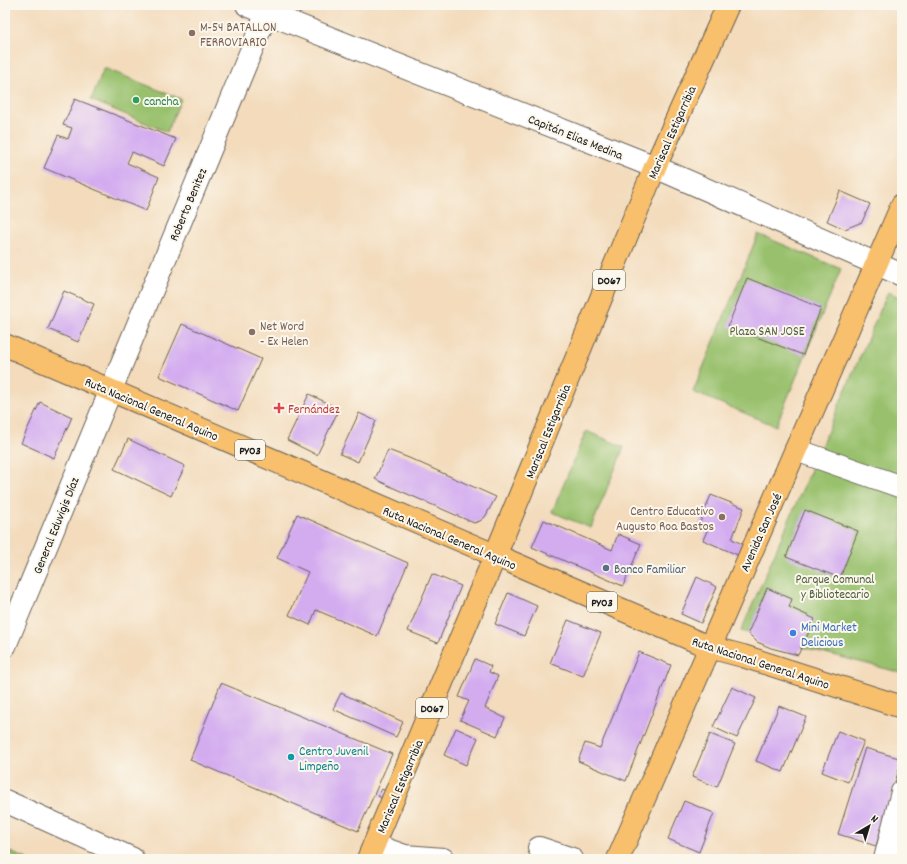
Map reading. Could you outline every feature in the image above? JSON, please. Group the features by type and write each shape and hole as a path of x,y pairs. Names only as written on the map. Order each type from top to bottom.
{"main road":[{"name":"Mariscal Estigarribia","path":"371,852 655,167 728,5"},
{"name":"Avenida San José","path":"618,859 902,205"},
{"name":"Ruta Nacional General Aquino","path":"5,345 107,397 495,556 709,647 743,656 902,707"}],"street":[{"name":"Capitán Elias Medina","path":"261,8 655,167 902,275"},
{"name":"Roberto Benitez","path":"107,397 261,8"},
{"name":"General Eduvigis Díaz","path":"5,646 107,397"},
{"path":"796,450 902,487"},
{"path":"885,859 902,792"},
{"path":"5,801 133,859"},
{"path":"539,848 572,859"},
{"path":"371,852 443,859"}],"green space":[{"name":"cancha","path":"104,68 181,99 167,132 91,100"},
{"name":"Plaza SAN JOSE","path":"758,234 841,269 776,426 693,392"},
{"name":"Parque Comunal y Bibliotecario","path":"888,292 902,298 902,673 741,631"},
{"path":"586,431 624,447 591,528 552,512"},
{"path":"5,850 27,859 5,859"}],"building":[{"path":"75,99 176,139 164,166 132,152 127,163 159,177 146,211 44,168 58,135 68,139 72,128 63,125"},
{"path":"840,191 870,204 862,222 845,229 827,221"},
{"path":"747,278 821,308 803,355 728,326"},
{"path":"64,291 94,304 78,342 48,329"},
{"path":"182,324 261,359 238,411 159,376"},
{"path":"309,394 339,409 317,455 287,440"},
{"path":"40,402 72,417 54,458 21,443"},
{"path":"359,413 376,421 358,462 340,454"},
{"path":"128,439 185,466 171,496 114,469"},
{"path":"388,450 496,497 485,517 474,523 375,479"},
{"name":"Centro Educativo Augusto Roa Bastos","path":"711,495 744,508 732,539 744,545 740,556 703,540 708,529 699,525"},
{"path":"805,510 858,531 840,578 786,557"},
{"path":"297,514 408,563 377,636 316,610 310,625 289,615 308,572 277,558"},
{"name":"Banco Familiar","path":"544,520 612,550 618,534 641,544 623,586 532,547"},
{"path":"432,574 461,586 438,643 408,631"},
{"path":"697,577 717,587 701,623 681,614"},
{"path":"767,588 792,599 789,607 815,619 798,655 771,648 757,642 748,633"},
{"path":"508,593 537,606 524,636 495,624"},
{"path":"568,620 601,633 583,676 550,663"},
{"path":"639,652 671,665 626,781 578,761 585,743 600,748"},
{"path":"475,659 491,666 489,672 498,676 485,708 505,718 497,736 460,720 469,701 459,697"},
{"name":"Centro Juvenil Limpeño","path":"221,683 392,754 358,831 190,760"},
{"path":"732,687 756,698 737,738 713,727"},
{"path":"341,693 403,722 396,737 333,709"},
{"path":"779,706 806,717 783,772 756,761"},
{"path":"456,728 478,738 466,765 444,755"},
{"path":"838,731 864,741 848,782 822,772"},
{"path":"710,734 735,744 717,787 692,777"},
{"path":"865,748 902,759 876,846 838,834"},
{"path":"382,789 393,795 389,802 378,796"},
{"path":"684,801 714,813 699,852 668,839"}],"place":[{"name":"M-54 BATALLON FERROVIARIO","path":"192,33"},
{"name":"cancha","path":"136,100"},
{"name":"Net Word - Ex Helen","path":"252,332"},
{"name":"Fernández","path":"279,408"},
{"name":"Centro Educativo Augusto Roa Bastos","path":"722,517"},
{"name":"Banco Familiar","path":"606,568"},
{"name":"Mini Market Delicious","path":"793,633"},
{"name":"Centro Juvenil Limpeño","path":"291,757"}]}
